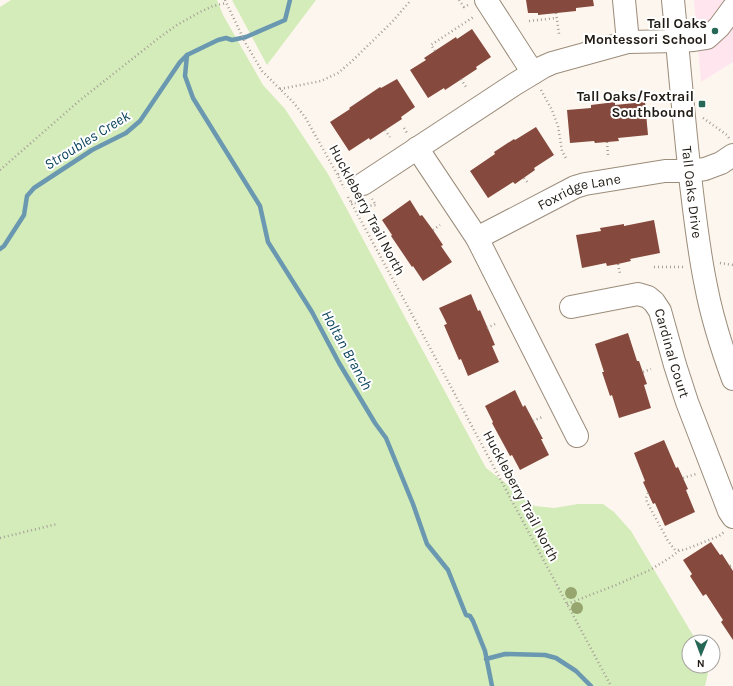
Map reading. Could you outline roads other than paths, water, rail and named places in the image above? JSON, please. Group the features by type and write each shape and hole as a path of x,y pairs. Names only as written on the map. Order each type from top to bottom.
{"street":[{"path":"624,0 628,42"},
{"name":"Tall Oaks Drive","path":"673,0 690,171 706,286 713,316 729,357 733,379"},
{"path":"480,8 533,73"},
{"path":"363,184 533,73 552,63 628,42 677,41 707,38 719,27 733,8"},
{"name":"Foxridge Lane","path":"477,238 568,191 585,184 665,171 690,171 712,167 721,163 731,146"},
{"path":"417,148 477,238 577,436"},
{"name":"Cardinal Court","path":"571,307 638,294 648,297 654,302 660,311 686,402 726,482 729,511 733,517"}],"waterway":[{"name":"Stroubles Creek","path":"0,249 4,246 24,215 27,196 34,188 92,150 126,133 140,121 180,62 187,55 218,40 226,38 232,40 246,37 285,20 290,0"},
{"name":"Holtan Branch","path":"187,55 185,76 193,98 260,206 268,242 312,312 339,363 375,423 386,438 413,504 427,544 448,570 466,615 470,616 473,621 485,651 492,686"},
{"path":"486,659 505,654 545,655 556,658 576,671 591,686"}],"place":[{"name":"Tall Oaks Montessori School","path":"715,31"},
{"name":"Tall Oaks/Foxtrail Southbound","path":"702,104"}]}
